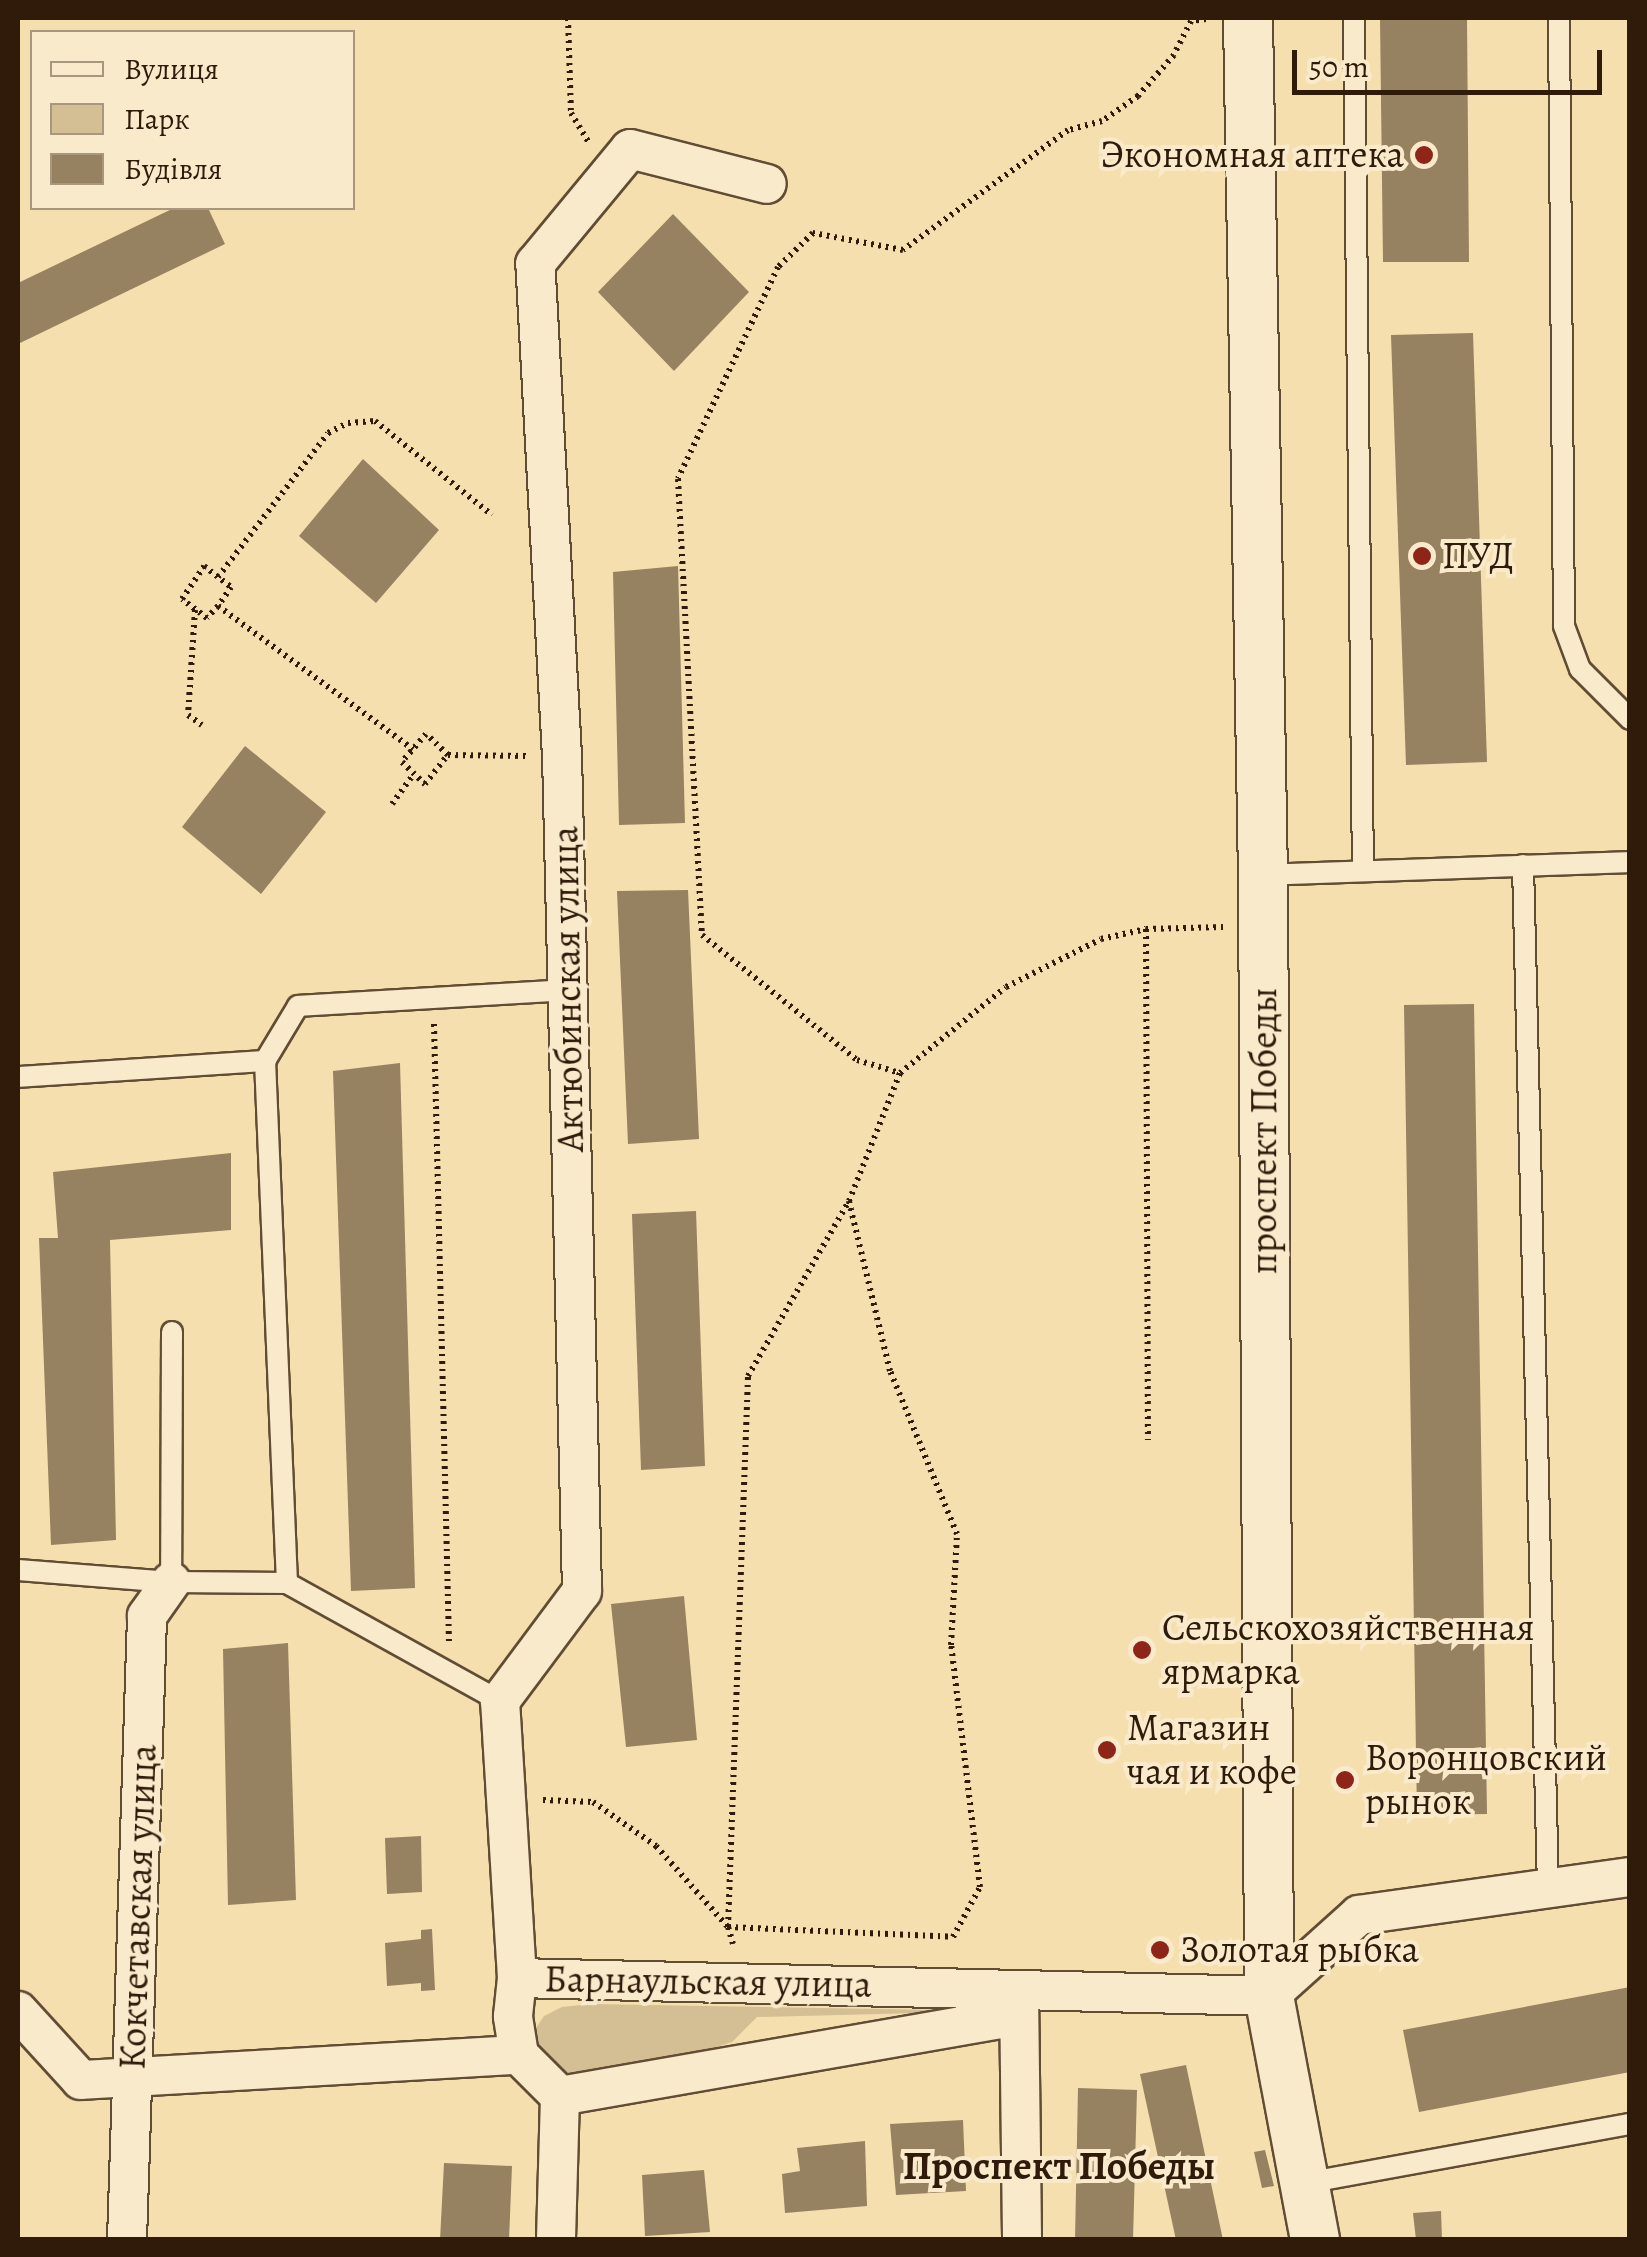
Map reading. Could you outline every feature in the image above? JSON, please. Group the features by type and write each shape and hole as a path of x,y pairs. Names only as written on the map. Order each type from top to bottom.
{"street":[{"name":"проспект Победы","path":"1227,18 1263,875 1268,1996 1315,2240"},
{"name":"Актюбинская улица","path":"500,1701 582,1591 562,756 535,264 630,149 767,184"},
{"name":"Кокчетавская улица","path":"127,2240 146,1616 171,1582"},
{"path":"500,1701 517,1978"},
{"path":"1268,1996 1359,1916 1630,1876"},
{"name":"Барнаульская улица","path":"519,2055 513,2016 517,1978 744,1980 1268,1996"},
{"path":"560,2096 1000,2018 1019,1991"},
{"path":"1019,1991 1022,2240"},
{"path":"18,2011 81,2080 519,2055 560,2096 556,2240"}],"lane":[{"path":"1354,18 1363,871"},
{"path":"1559,18 1564,626 1580,669 1630,719"},
{"path":"1263,875 1630,862"},
{"path":"1523,865 1548,1888"},
{"path":"288,1583 265,1061 298,1006 568,990"},
{"path":"18,1077 265,1061"},
{"path":"171,1582 172,1332"},
{"path":"18,1570 171,1582 288,1583 500,1701"},
{"path":"1305,2184 1630,2124"}],"path":[{"path":"568,18 570,113 608,173"},
{"path":"900,1073 857,1060 702,936 678,479 778,267 813,233 902,250 1068,130 1102,121 1138,96 1174,56 1191,22 1227,18"},
{"path":"218,577 328,433 348,423 375,420 492,514"},
{"path":"204,566 231,588 218,606 207,618 182,599 204,566"},
{"path":"218,606 413,749"},
{"path":"195,609 188,715 202,726"},
{"path":"448,755 425,784 402,762 426,734 448,755 562,756"},
{"path":"392,804 414,774"},
{"path":"744,1980 728,1927 748,1376 849,1201 900,1073 1006,987 1101,938 1146,929 1263,926"},
{"path":"1146,929 1148,1440"},
{"path":"434,998 450,1674"},
{"path":"506,1799 593,1802 656,1846 728,1927 953,1937 980,1887 951,1645 957,1534 890,1371 849,1201"}],"green space":[{"path":"590,2004 997,2011 757,2017 732,2042 629,2075 558,2081 537,2053 534,2031 544,2016 562,2007"}],"building":[{"path":"1380,18 1467,18 1469,262 1383,262"},
{"path":"170,210 209,210 225,244 18,344 18,283"},
{"path":"673,214 749,292 674,371 598,292"},
{"path":"1473,333 1487,762 1406,765 1391,335"},
{"path":"363,459 439,530 376,603 299,536"},
{"path":"678,566 685,823 619,825 613,572"},
{"path":"245,746 326,812 261,894 182,827"},
{"path":"688,890 699,1139 628,1144 617,891"},
{"path":"1474,1004 1487,1814 1417,1815 1404,1005"},
{"path":"400,1063 415,1588 351,1591 333,1071"},
{"path":"231,1153 231,1230 110,1240 116,1540 51,1545 39,1238 58,1238 53,1172"},
{"path":"696,1211 705,1466 641,1470 632,1214"},
{"path":"684,1596 697,1740 626,1747 611,1604"},
{"path":"288,1643 296,1900 228,1905 223,1649"},
{"path":"421,1836 422,1892 387,1894 385,1838"},
{"path":"432,1929 435,1990 421,1991 421,1983 387,1986 385,1943 421,1939 421,1930"},
{"path":"1630,1987 1630,2072 1419,2112 1403,2030"},
{"path":"1186,2065 1223,2240 1176,2240 1140,2074"},
{"path":"1078,2088 1137,2090 1133,2240 1075,2240"},
{"path":"963,2120 966,2191 896,2195 890,2124"},
{"path":"865,2141 867,2206 785,2213 782,2174 800,2171 797,2148"},
{"path":"1265,2150 1274,2186 1262,2188 1254,2152"},
{"path":"444,2163 512,2166 509,2240 440,2240"},
{"path":"704,2170 710,2232 645,2236 642,2175"},
{"path":"1441,2211 1442,2240 1416,2240 1413,2213"}],"place":[{"name":"Экономная аптека","path":"1424,155"},
{"name":"ПУД","path":"1422,556"},
{"name":"Сельскохозяйственная ярмарка","path":"1142,1650"},
{"name":"Магазин чая и кофе","path":"1107,1750"},
{"name":"Воронцовский рынок","path":"1345,1780"},
{"name":"Золотая рыбка","path":"1160,1950"}],"district":[{"name":"Проспект Победы","path":"1059,2166"}]}
